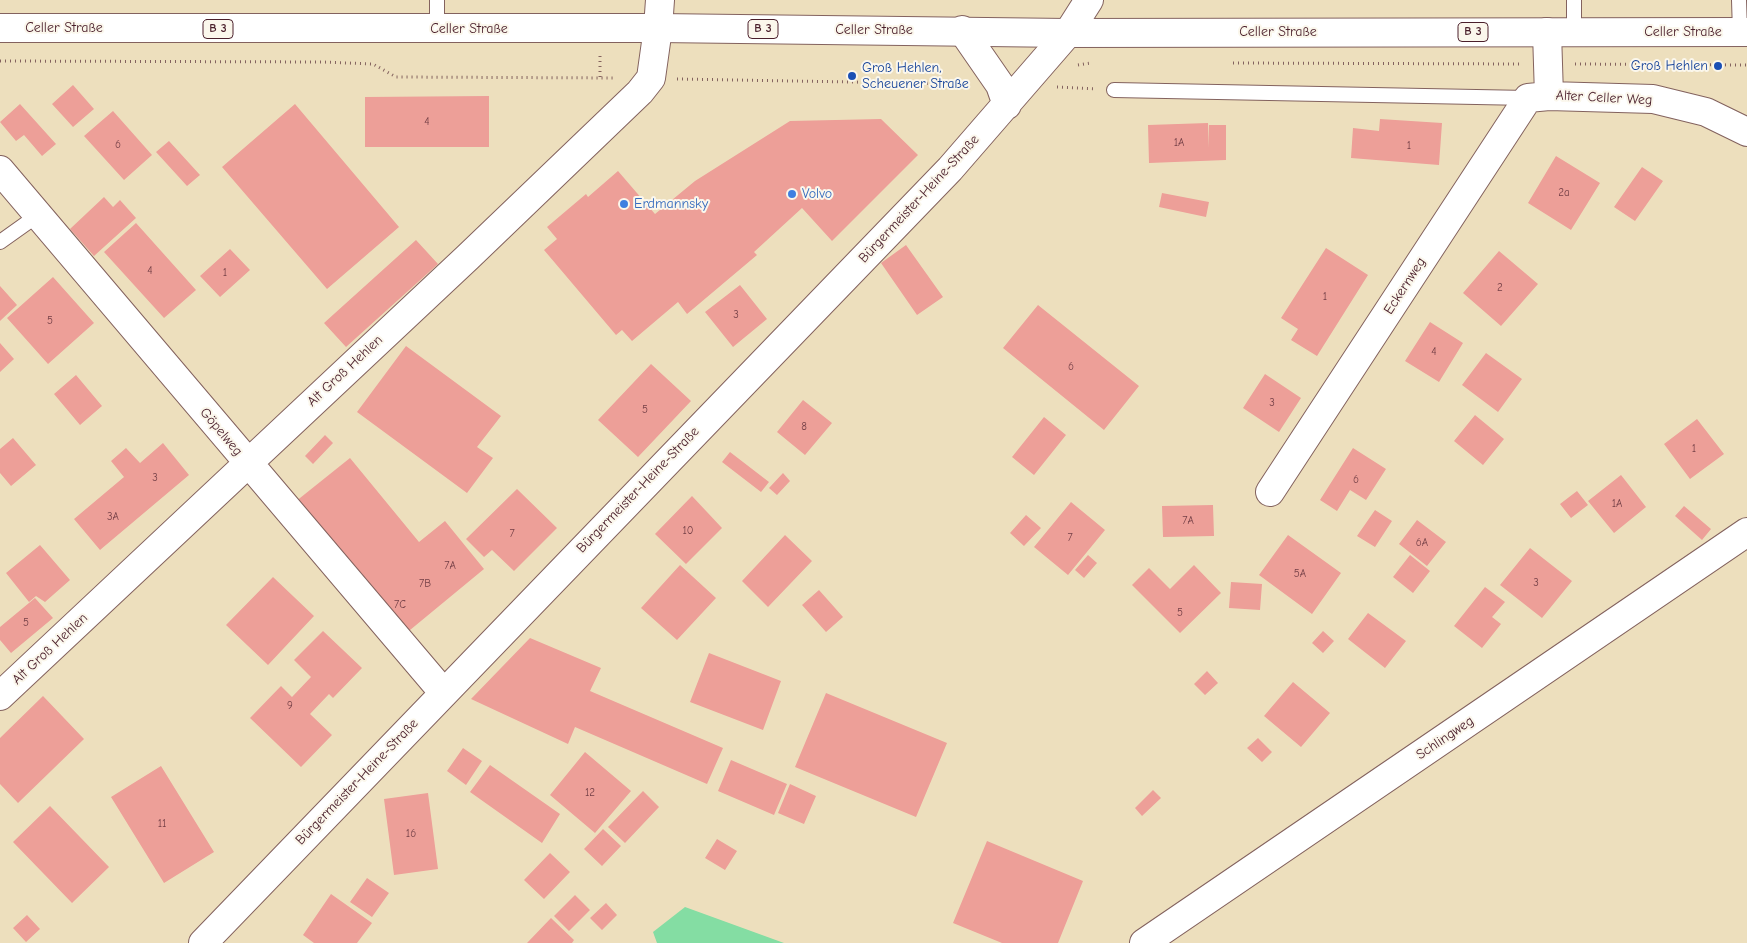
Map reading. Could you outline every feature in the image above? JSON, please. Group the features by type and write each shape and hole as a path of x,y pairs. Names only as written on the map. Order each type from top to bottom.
{"street":[{"path":"651,78 660,0"},
{"name":"Bürgermeister-Heine-Straße","path":"203,943 443,692 950,169 1010,92 1068,33 1089,0"},
{"name":"Celler Straße","path":"0,28 658,28 962,30 1068,33 1743,32"},
{"path":"962,30 1010,92"},
{"name":"Alter Celler Weg","path":"1547,32 1549,64 1539,97 1654,99 1706,112 1747,132"},
{"name":"Alt Groß Hehlen","path":"2,689 475,250 640,92 651,78"},
{"name":"Eckernweg","path":"1270,492 1539,97"},
{"name":"Göpelweg","path":"0,170 443,692"},
{"name":"Schlingweg","path":"1144,943 1747,532"}],"lane":[{"path":"436,29 437,0"},
{"path":"1574,0 1574,32"},
{"path":"1739,0 1743,32"},
{"path":"1114,90 1539,97"},
{"path":"0,242 38,215"}],"path":[{"path":"0,61 322,62 373,64 396,77 651,78 1010,92 1114,90"},
{"path":"1074,66 1098,62"},
{"path":"1230,63 1747,65"}],"green space":[{"path":"685,907 784,943 657,943 653,932"}],"building":[{"path":"73,85 94,109 73,127 52,104"},
{"path":"489,96 489,147 365,147 365,97"},
{"path":"20,104 56,144 42,156 24,135 16,141 0,122"},
{"path":"295,104 399,227 327,289 222,167"},
{"path":"113,111 152,155 124,180 84,136"},
{"path":"881,119 918,155 832,241 802,208 754,252 757,255 687,314 678,302 632,341 622,330 616,335 544,250 557,239 547,227 586,194 588,197 618,171 655,214 695,181 790,121"},
{"path":"1380,119 1442,123 1439,165 1351,158 1353,128 1379,131"},
{"path":"1208,123 1209,148 1209,125 1226,125 1226,160 1149,163 1148,125"},
{"path":"169,141 200,175 187,186 156,152"},
{"path":"1556,156 1600,183 1571,230 1528,203"},
{"path":"1642,167 1663,181 1635,221 1614,207"},
{"path":"1162,193 1209,202 1206,217 1159,207"},
{"path":"104,197 113,207 120,200 136,218 94,256 70,229"},
{"path":"136,223 196,290 164,318 104,252"},
{"path":"416,240 438,264 346,347 324,323"},
{"path":"906,245 943,297 917,315 881,263"},
{"path":"1326,248 1368,275 1317,356 1291,340 1298,329 1281,318"},
{"path":"230,249 250,270 220,297 200,276"},
{"path":"1499,251 1538,284 1501,326 1463,293"},
{"path":"53,277 94,323 48,364 7,318"},
{"path":"740,285 767,319 733,347 705,312"},
{"path":"0,286 17,305 0,321"},
{"path":"1038,305 1139,386 1104,430 1003,348"},
{"path":"1430,322 1463,343 1439,382 1405,361"},
{"path":"0,343 14,359 0,372"},
{"path":"406,346 501,416 477,447 493,458 467,493 357,412"},
{"path":"1486,353 1522,379 1498,412 1462,385"},
{"path":"651,364 691,401 638,457 598,420"},
{"path":"1265,374 1301,398 1279,432 1243,408"},
{"path":"76,375 102,406 80,425 54,394"},
{"path":"803,400 832,423 805,455 777,432"},
{"path":"1475,415 1504,439 1483,465 1454,441"},
{"path":"1044,417 1066,435 1034,475 1012,457"},
{"path":"1697,419 1724,454 1690,479 1664,444"},
{"path":"325,435 333,443 313,464 305,456"},
{"path":"13,438 36,465 11,486 0,473 0,449"},
{"path":"163,443 189,475 100,550 74,519 124,477 111,461 126,448 140,463"},
{"path":"1353,448 1386,469 1366,500 1350,490 1337,511 1320,500"},
{"path":"730,452 769,482 761,492 722,462"},
{"path":"350,458 419,542 445,521 484,569 404,635 295,502"},
{"path":"783,473 790,481 777,495 769,488"},
{"path":"1621,475 1646,507 1614,533 1588,501"},
{"path":"517,489 557,528 514,571 492,550 484,557 466,539"},
{"path":"1577,491 1588,505 1571,518 1560,504"},
{"path":"692,496 722,528 686,564 655,534"},
{"path":"1071,502 1105,530 1068,575 1034,547"},
{"path":"1213,505 1214,536 1163,537 1162,506"},
{"path":"1684,506 1711,529 1702,540 1675,516"},
{"path":"1375,510 1392,521 1375,547 1357,536"},
{"path":"1026,515 1041,528 1024,546 1010,533"},
{"path":"1417,520 1446,542 1427,566 1399,544"},
{"path":"785,535 812,561 768,607 742,581"},
{"path":"1288,535 1341,573 1312,614 1259,575"},
{"path":"40,545 70,580 45,602 36,596 29,602 6,573"},
{"path":"1530,548 1572,581 1542,618 1500,585"},
{"path":"1088,555 1097,563 1084,578 1075,570"},
{"path":"1410,555 1430,571 1413,593 1393,577"},
{"path":"680,565 716,598 677,640 641,608"},
{"path":"1194,565 1221,593 1180,633 1132,585 1149,568 1170,589"},
{"path":"273,577 314,616 268,665 226,625"},
{"path":"1231,582 1262,584 1260,610 1229,608"},
{"path":"1485,587 1505,602 1492,617 1501,624 1482,648 1454,626"},
{"path":"819,590 843,617 826,632 802,605"},
{"path":"35,598 53,618 11,653 0,640 0,627"},
{"path":"1368,613 1406,641 1385,668 1348,639"},
{"path":"323,631 362,668 333,698 329,694 310,714 332,735 301,767 250,718 281,686 292,697 311,677 294,660"},
{"path":"1323,631 1334,641 1323,653 1312,643"},
{"path":"530,638 601,668 590,691 723,748 707,784 575,727 568,744 471,699"},
{"path":"709,653 781,681 763,730 690,702"},
{"path":"1207,671 1218,683 1205,695 1194,684"},
{"path":"1293,682 1330,713 1301,747 1264,716"},
{"path":"826,693 947,743 916,817 795,767"},
{"path":"43,696 84,739 18,803 0,784 0,738"},
{"path":"1258,738 1272,752 1262,762 1247,748"},
{"path":"463,748 482,761 466,785 447,771"},
{"path":"585,752 631,791 595,833 550,795"},
{"path":"731,760 787,784 774,815 718,791"},
{"path":"490,765 560,814 542,843 470,792"},
{"path":"161,766 214,852 164,883 111,797"},
{"path":"790,784 816,796 804,824 778,813"},
{"path":"1153,790 1161,798 1142,816 1135,808"},
{"path":"643,791 659,807 625,843 608,827"},
{"path":"428,793 438,869 394,875 384,799"},
{"path":"50,806 109,867 72,903 13,842"},
{"path":"603,829 621,846 602,866 584,849"},
{"path":"717,839 737,851 725,870 705,858"},
{"path":"987,841 1083,881 1058,943 1002,943 953,923"},
{"path":"550,853 570,872 544,899 524,880"},
{"path":"367,878 389,893 372,917 350,902"},
{"path":"331,894 372,923 357,943 314,943 303,935"},
{"path":"575,895 590,910 569,931 554,916"},
{"path":"606,903 617,915 602,930 590,918"},
{"path":"27,915 40,929 26,942 13,928"},
{"path":"551,918 574,940 572,943 527,943"}],"place":[{"name":"Groß Hehlen","path":"1718,66"},
{"name":"Groß Hehlen, Scheuener Straße","path":"852,76"},
{"name":"Volvo","path":"792,194"},
{"name":"Erdmannsky","path":"624,204"}]}
